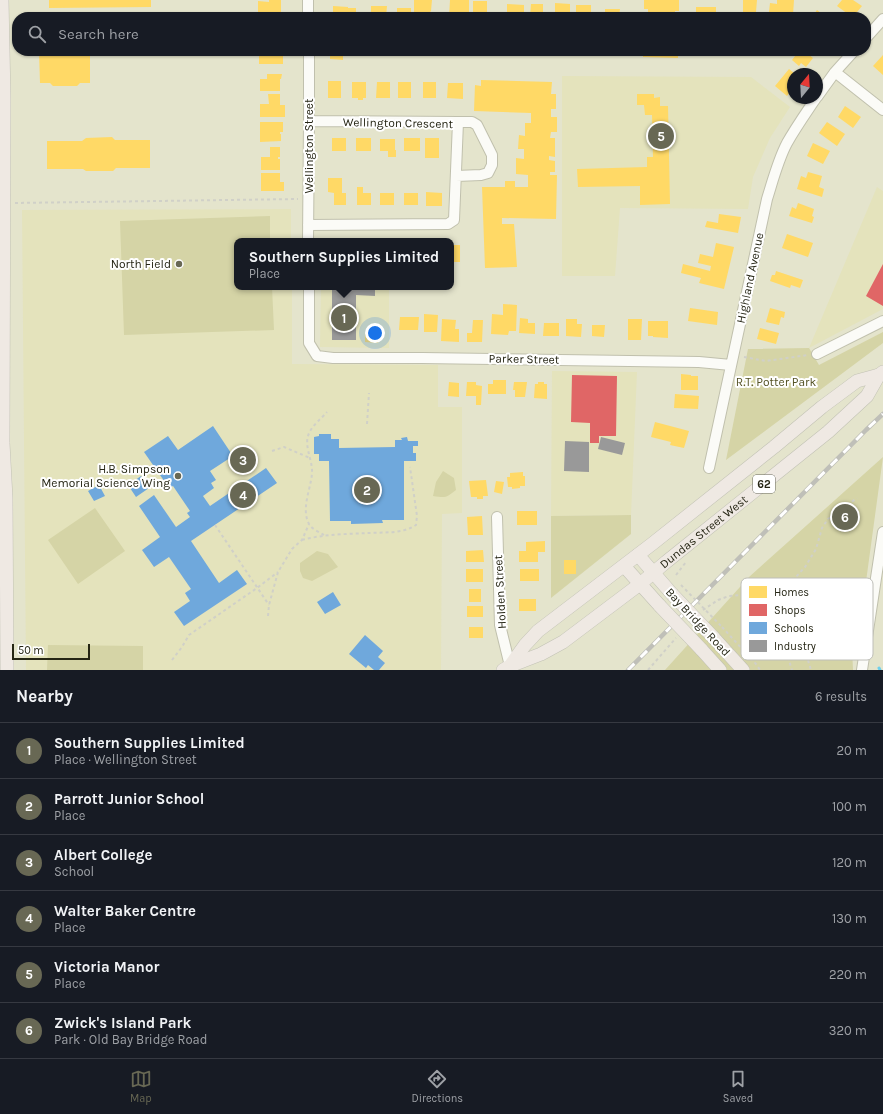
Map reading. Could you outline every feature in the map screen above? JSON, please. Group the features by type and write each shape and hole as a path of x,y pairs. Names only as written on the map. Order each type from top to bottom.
{"main road":[{"path":"2,0 4,98 2,455 6,498 7,670"},
{"name":"Dundas Street West","path":"506,668 525,644 538,631 638,555 822,407 857,381 881,373"},
{"name":"Dundas Street West","path":"506,668 541,654 564,642 640,584 828,432 867,396 881,373"},
{"name":"Bay Bridge Road","path":"638,555 743,670"},
{"name":"Bay Bridge Road","path":"624,566 720,670"}],"street":[{"path":"308,0 308,12"},
{"path":"871,32 883,19"},
{"name":"Wellington Street","path":"308,238 309,56"},
{"name":"Highland Avenue","path":"823,89 835,72 849,56"},
{"path":"835,72 883,110"},
{"name":"Highland Avenue","path":"709,468 767,199 787,144 813,104"},
{"name":"Wellington Crescent","path":"308,225 448,224 454,220 458,122 309,121"},
{"path":"456,176 481,175 488,173 492,164 492,155 477,125 472,122 458,122"},
{"name":"Parker Street","path":"309,290 309,344 317,356 333,358 699,362 731,365"},
{"path":"817,354 883,321"},
{"name":"Holden Street","path":"497,518 500,626 506,668"},
{"path":"873,598 883,532"},
{"path":"862,670 864,660"}],"path":[{"path":"4,203 308,199"},
{"path":"744,357 766,361 817,354"},
{"path":"367,424 369,393"},
{"path":"268,616 269,605 278,572 292,549 302,540 309,524 306,500 312,470 307,445 308,437 311,429 327,412"},
{"path":"272,451 284,447 310,458"},
{"path":"302,540 324,536 396,532 408,530 416,525 417,516 410,467"},
{"path":"795,578 805,567 816,549 822,528 828,519 857,498"},
{"path":"309,524 324,536"},
{"path":"215,525 269,605"},
{"path":"172,660 189,635 278,572"},
{"path":"682,585 741,648"},
{"path":"700,613 718,600 730,596 741,595"},
{"path":"648,670 680,634"},
{"path":"752,660 760,670"},
{"path":"789,660 792,670"},
{"path":"808,660 811,670"}],"shaded area":[{"path":"562,76 751,77 790,107 770,138 753,177 748,209 620,208 615,276 562,276"},
{"path":"877,187 883,191 883,309 809,348"},
{"path":"291,209 291,238 234,238 234,290 292,290 292,364 438,365 438,407 462,407 462,513 442,514 441,670 26,670 22,210"},
{"path":"321,290 389,290 389,348 320,347"},
{"path":"552,371 637,372 631,515 551,516"}],"green space":[{"name":"North Field","path":"270,216 270,238 234,238 234,290 272,290 274,330 124,335 120,221"},
{"name":"R.T. Potter Park","path":"883,332 883,343 726,460 748,349 809,348 819,365"},
{"path":"883,457 866,578 748,578"},
{"path":"443,471 454,478 456,490 446,497 433,496 436,482"},
{"path":"95,508 125,551 78,584 48,540"},
{"path":"631,515 631,534 551,598 551,516"},
{"path":"317,551 328,554 338,567 312,581 303,578 300,571 300,563"},
{"path":"741,586 741,660 853,660 853,670 665,670"},
{"path":"48,645 143,646 143,670 47,670"}],"building: Homes":[{"path":"49,0 151,0 151,7 49,8"},
{"path":"269,0 281,0 281,12 258,12 258,1 269,2"},
{"path":"414,0 432,0 430,12 414,12"},
{"path":"450,0 469,0 469,12 449,12"},
{"path":"644,0 679,0 679,11 648,12 648,9 644,9"},
{"path":"743,0 757,0 756,12 743,12"},
{"path":"777,0 794,0 793,12 769,12 770,3 777,4"},
{"path":"842,0 853,0 862,6 857,12 845,12 837,6"},
{"path":"473,1 487,1 487,12 473,12"},
{"path":"555,3 570,4 570,12 555,12"},
{"path":"507,4 524,5 524,12 507,12"},
{"path":"531,4 543,4 543,12 530,12"},
{"path":"576,5 591,5 591,12 576,12"},
{"path":"333,6 356,8 356,12 333,12"},
{"path":"371,6 387,6 386,12 371,12"},
{"path":"696,7 716,7 716,12 696,12"},
{"path":"397,8 411,8 411,12 397,12"},
{"path":"605,9 620,9 620,12 605,12"},
{"path":"883,55 883,75 873,66"},
{"path":"39,56 90,56 90,83 80,83 77,86 53,86 50,83 40,83"},
{"path":"259,56 283,56 283,64 259,64"},
{"path":"330,56 343,56 343,60 330,59"},
{"path":"678,56 678,58 643,57"},
{"path":"795,56 810,56 813,58 806,67 801,63 799,66 792,60"},
{"path":"787,71 787,96 775,86"},
{"path":"267,74 282,74 280,79 280,91 260,91 260,79 267,79"},
{"path":"481,80 552,82 551,94 556,94 556,109 551,109 551,117 557,117 557,132 551,132 550,138 555,138 555,157 549,156 549,160 555,161 555,172 550,172 550,175 557,175 556,219 502,218 502,224 514,224 517,267 485,268 482,187 505,187 505,181 515,181 515,187 528,187 528,175 516,174 516,158 524,159 524,149 518,149 519,135 525,136 525,123 531,123 531,113 474,111 475,85 481,86"},
{"path":"328,81 341,81 341,98 328,98"},
{"path":"352,82 366,82 366,98 363,98 363,100 358,100 358,98 352,98"},
{"path":"377,82 390,82 390,98 376,98"},
{"path":"398,82 411,82 411,98 398,98"},
{"path":"423,82 436,82 436,98 423,98"},
{"path":"448,83 463,83 463,99 447,98"},
{"path":"268,94 280,94 280,105 285,105 285,117 260,117 260,104 269,104"},
{"path":"637,94 654,94 654,98 660,97 660,106 668,106 670,204 640,205 640,186 578,187 577,169 647,167 647,157 653,157 652,115 645,115 644,105 637,105"},
{"path":"845,106 861,117 853,128 838,117"},
{"path":"260,122 283,122 283,132 280,132 281,141 260,142"},
{"path":"827,122 845,134 837,146 819,133"},
{"path":"112,137 115,140 150,140 150,168 116,168 113,171 47,169 47,141 82,141 86,138"},
{"path":"332,138 346,138 346,151 332,151"},
{"path":"356,138 371,138 371,151 356,151"},
{"path":"404,138 420,138 420,151 404,151"},
{"path":"425,138 439,138 439,158 425,158"},
{"path":"380,139 395,139 396,157 388,157 388,151 380,151"},
{"path":"813,143 830,151 823,164 807,156"},
{"path":"270,147 280,147 280,157 278,157 278,159 280,159 280,170 261,170 261,157 270,157"},
{"path":"808,172 822,176 819,187 824,189 822,197 797,189 801,176 806,178"},
{"path":"261,173 280,173 280,182 284,182 284,191 261,191"},
{"path":"328,178 342,178 342,193 346,193 346,205 334,205 334,193 328,192"},
{"path":"357,187 363,187 363,193 371,193 371,205 357,205"},
{"path":"426,192 442,193 442,206 426,206"},
{"path":"380,193 394,193 394,205 380,205"},
{"path":"404,193 418,193 418,205 404,205"},
{"path":"798,203 814,209 812,223 789,216 792,207 796,209"},
{"path":"719,214 741,217 738,233 705,227 707,221 718,223"},
{"path":"787,234 813,243 808,257 782,248"},
{"path":"716,243 734,247 724,289 699,283 701,278 681,273 683,264 710,271 711,266 698,263 700,254 713,257"},
{"path":"454,245 460,245 460,262 454,262"},
{"path":"776,271 803,280 800,288 791,285 790,288 770,281 772,275 775,275"},
{"path":"503,304 517,305 516,331 509,331 508,335 491,334 492,314 503,315"},
{"path":"690,308 718,312 717,325 688,321"},
{"path":"770,308 785,312 784,318 781,317 779,325 766,322"},
{"path":"424,314 438,315 437,332 424,332"},
{"path":"400,317 419,317 418,330 399,330"},
{"path":"520,318 528,319 528,323 535,323 535,334 519,333"},
{"path":"442,319 456,320 455,329 459,329 459,342 441,341"},
{"path":"566,319 577,319 577,324 582,324 581,337 566,336"},
{"path":"628,319 642,319 641,340 628,340"},
{"path":"473,320 483,320 482,342 467,342 467,333 472,333"},
{"path":"648,321 668,321 668,338 648,336"},
{"path":"544,323 559,323 559,336 543,336"},
{"path":"592,325 605,325 604,337 592,336"},
{"path":"760,328 779,333 776,344 757,339"},
{"path":"365,332 379,333 378,343 365,342"},
{"path":"681,374 698,376 698,390 681,390"},
{"path":"493,380 506,380 506,394 488,394 488,384 493,384"},
{"path":"449,382 459,383 459,397 448,396"},
{"path":"467,382 476,382 476,385 482,386 481,405 476,405 476,396 466,396"},
{"path":"514,382 527,382 525,397 515,397 515,390 513,390"},
{"path":"538,382 544,382 544,384 547,384 547,399 534,398 535,384 538,384"},
{"path":"675,394 699,396 698,409 674,408"},
{"path":"655,422 689,431 684,448 670,445 671,442 651,437"},
{"path":"523,472 523,476 525,476 525,486 512,489 512,487 508,487 507,477 510,477 510,473"},
{"path":"486,480 488,496 483,496 483,499 471,497 469,481"},
{"path":"496,481 504,482 502,494 494,492"},
{"path":"517,511 537,511 537,525 517,525"},
{"path":"482,516 483,535 468,535 467,517"},
{"path":"545,541 545,552 538,552 538,562 519,562 519,551 526,551 526,542"},
{"path":"483,550 484,562 466,562 466,551"},
{"path":"564,560 576,560 576,574 564,574"},
{"path":"466,569 483,569 483,582 466,582"},
{"path":"520,569 539,569 539,581 520,581"},
{"path":"469,589 481,589 481,602 469,602"},
{"path":"519,599 536,599 536,611 519,611"},
{"path":"467,606 483,606 483,617 467,617"},
{"path":"469,627 483,627 483,638 469,638"}],"building: Shops":[{"path":"883,264 883,306 866,296"},
{"path":"572,375 617,376 616,436 599,436 599,443 590,443 590,423 571,422"}],"building: Schools":[{"path":"213,426 233,456 210,471 216,480 211,483 214,488 203,496 210,506 266,468 277,483 191,541 219,583 237,570 247,584 184,626 174,612 190,601 185,593 191,589 169,557 154,567 142,550 160,537 139,506 154,495 176,527 190,517 187,513 190,511 173,486 169,488 144,452 168,436 178,450"},
{"path":"319,434 331,434 331,439 339,439 339,448 395,447 395,440 402,440 401,438 407,437 408,441 418,441 418,446 413,446 413,453 416,453 416,461 404,461 404,520 382,520 383,523 351,524 351,521 330,521 329,461 319,461 319,454 314,454 314,437 319,436"},
{"path":"141,476 149,488 136,497 128,485"},
{"path":"99,485 105,496 94,501 88,491"},
{"path":"333,592 341,605 325,614 317,602"},
{"path":"365,635 383,651 378,657 385,663 379,670 374,670 368,665 366,668 349,654"}],"building: Industry":[{"path":"332,290 375,290 375,296 356,295 356,340 332,340"},
{"path":"601,437 625,443 622,455 598,449"},
{"path":"565,441 589,442 589,472 564,471"}],"railway":[{"path":"628,670 883,414"}],"place":[{"name":"Victoria Manor","path":"661,136"},
{"name":"North Field","path":"179,264"},
{"name":"Southern Supplies Limited","path":"344,318"},
{"name":"Albert College","path":"243,460"},
{"name":"H.B. Simpson Memorial Science Wing","path":"178,476"},
{"name":"Parrott Junior School","path":"367,490"},
{"name":"Walter Baker Centre","path":"243,495"},
{"name":"Zwick's Island Park","path":"845,517"}]}
